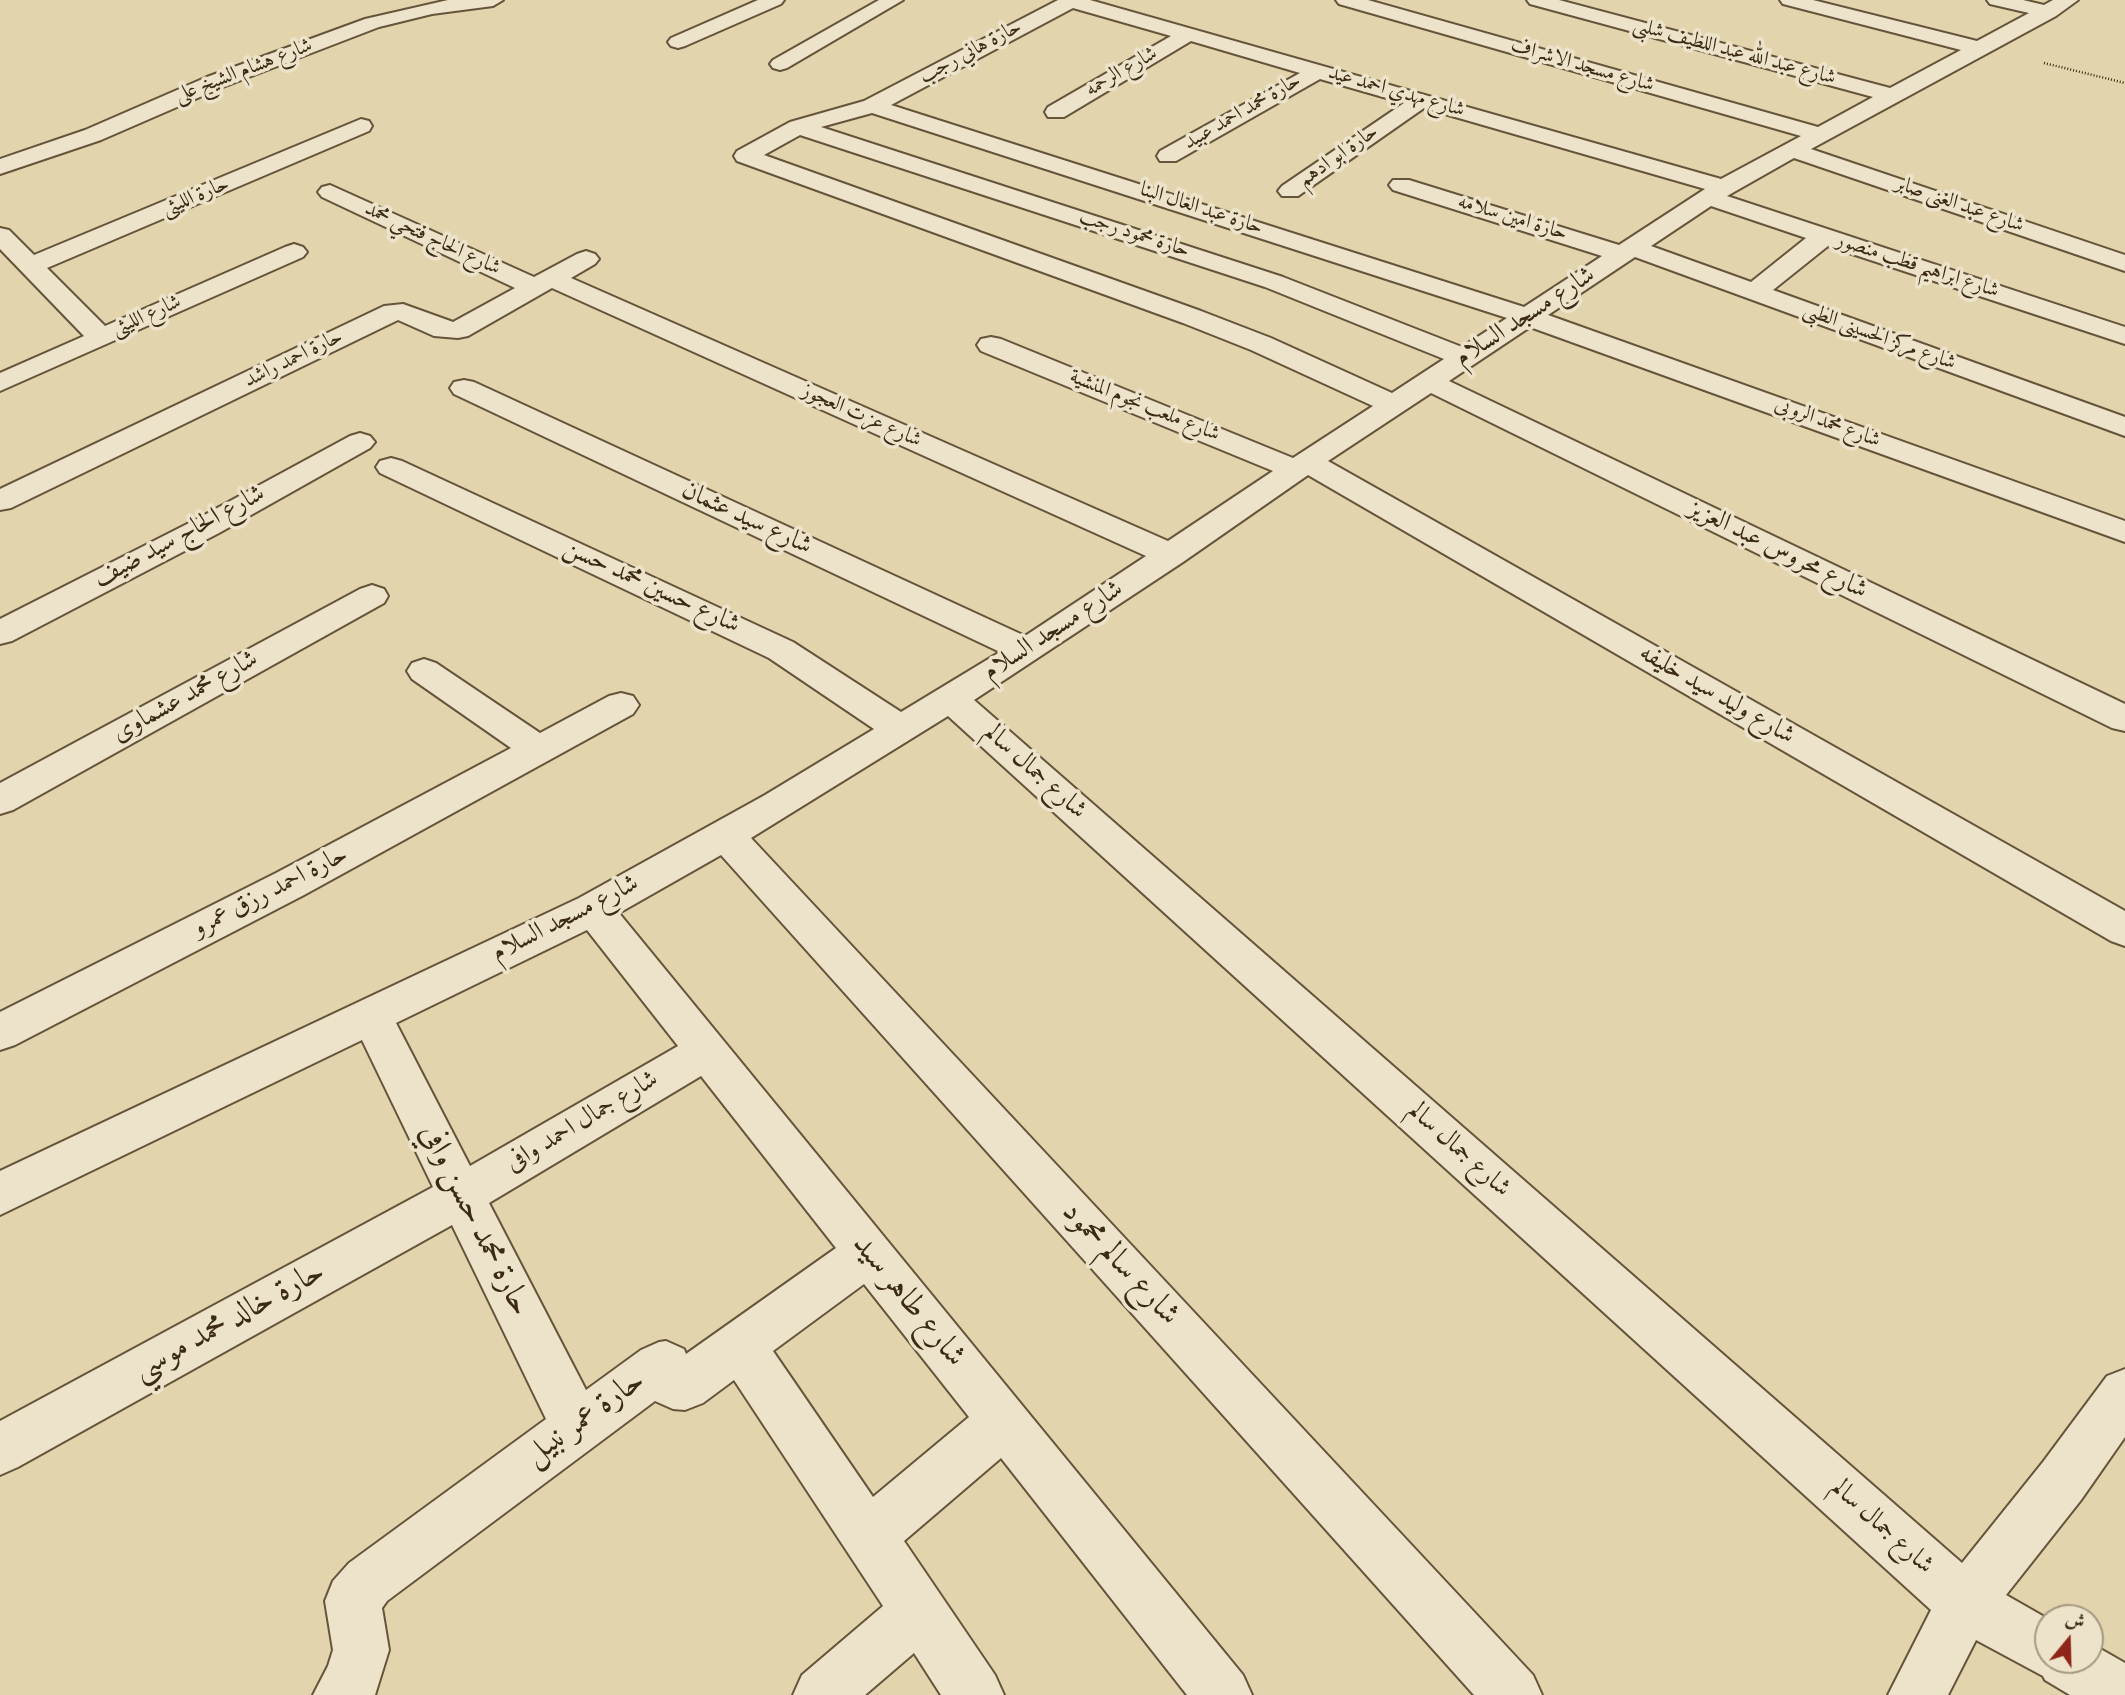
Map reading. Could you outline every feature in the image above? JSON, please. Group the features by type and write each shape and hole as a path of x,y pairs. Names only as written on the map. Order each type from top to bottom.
{"street":[{"name":"شارع هشام الشيخ على","path":"0,167 93,135 215,82 372,23 432,8 493,0"},
{"path":"678,42 774,0"},
{"path":"780,64 893,0"},
{"name":"شارع مهدي احمد عيد","path":"1070,0 1422,100 1717,192"},
{"name":"حارة هاني رجب","path":"1070,0 872,106 798,127 745,156 1192,317 1261,344 1394,405"},
{"name":"شارع مسجد الاشراف","path":"1346,0 1806,142"},
{"name":"شارع عبد الله عبد اللطيف شلبى","path":"1537,0 1890,95"},
{"path":"1790,0 1978,48"},
{"path":"1997,0 2058,6"},
{"name":"شارع مسجد السلام","path":"0,1194 593,909 725,835 1027,652 1302,466 1717,192 1890,95 2058,6"},
{"name":"شارع الرحمه","path":"1055,112 1189,34"},
{"name":"حارة محمد احمد عبيد","path":"1168,156 1318,71"},
{"name":"حارة ابو ادهم","path":"1290,191 1422,100"},
{"name":"حارة عبد العال البنا","path":"872,106 1529,317"},
{"name":"حارة الليثى","path":"30,266 361,126"},
{"name":"حارة محمود رجب","path":"798,127 1260,277 1465,358"},
{"name":"شارع عبد الغنى صابر","path":"1806,142 2125,263"},
{"name":"حارة امين سلامه","path":"1401,185 1628,251"},
{"name":"شارع الحاج فتحي محمد","path":"330,192 543,283"},
{"name":"شارع ابراهيم قطب منصور","path":"1717,192 1825,236 2125,336"},
{"path":"0,235 101,338"},
{"path":"1755,292 1825,236"},
{"name":"شارع مركز الحسينى الطبى","path":"1628,251 1755,292 2125,427"},
{"name":"شارع الليثى","path":"0,383 294,252"},
{"name":"حارة احمد راشد","path":"0,501 393,312 403,312 452,332 586,259"},
{"name":"شارع عزت العجوز","path":"543,283 1172,555"},
{"name":"شارع محمد الروبى","path":"1529,317 2125,532"},
{"name":"شارع ملعب نجوم المنشية","path":"991,345 1302,466"},
{"name":"شارع محروس عبد العزيز","path":"1430,382 2125,719"},
{"name":"شارع سيد عثمان","path":"464,388 1027,652"},
{"name":"شارع الحاج سيد ضيف","path":"0,633 208,526 360,442"},
{"name":"شارع وليد سيد خليفه","path":"1302,466 2125,930"},
{"name":"شارع حسين محمد حسن","path":"391,467 771,645 901,729"},
{"name":"شارع محمد عشماوى","path":"0,800 372,596"},
{"path":"424,671 540,750"},
{"name":"شارع جمال سالم","path":"950,698 1965,1603 2034,1642"},
{"name":"حارة احمد رزق عمرو","path":"0,1032 290,884 621,705"},
{"name":"شارع سالم محمود","path":"725,835 1513,1695"},
{"name":"شارع طاهر سيد","path":"593,909 1223,1695"},
{"name":"حارة محمد حسن وافي","path":"371,1016 577,1427"},
{"name":"شارع جمال احمد وافى","path":"460,1196 706,1051"},
{"name":"حارة خالد محمد موسي","path":"3,1436 460,1196"},
{"name":"حارة عمر نبيل","path":"342,1695 353,1680 360,1650 353,1601 357,1592 368,1581 663,1365 666,1366 673,1384 681,1387 868,1253"},
{"path":"741,1346 975,1695"},
{"path":"1917,1695 1965,1603 2062,1481 2125,1394"},
{"path":"868,1536 1003,1422"},
{"path":"821,1695 919,1611"},
{"path":"2089,1674 2125,1695"}],"path":[{"path":"1978,48 2125,83"}]}
